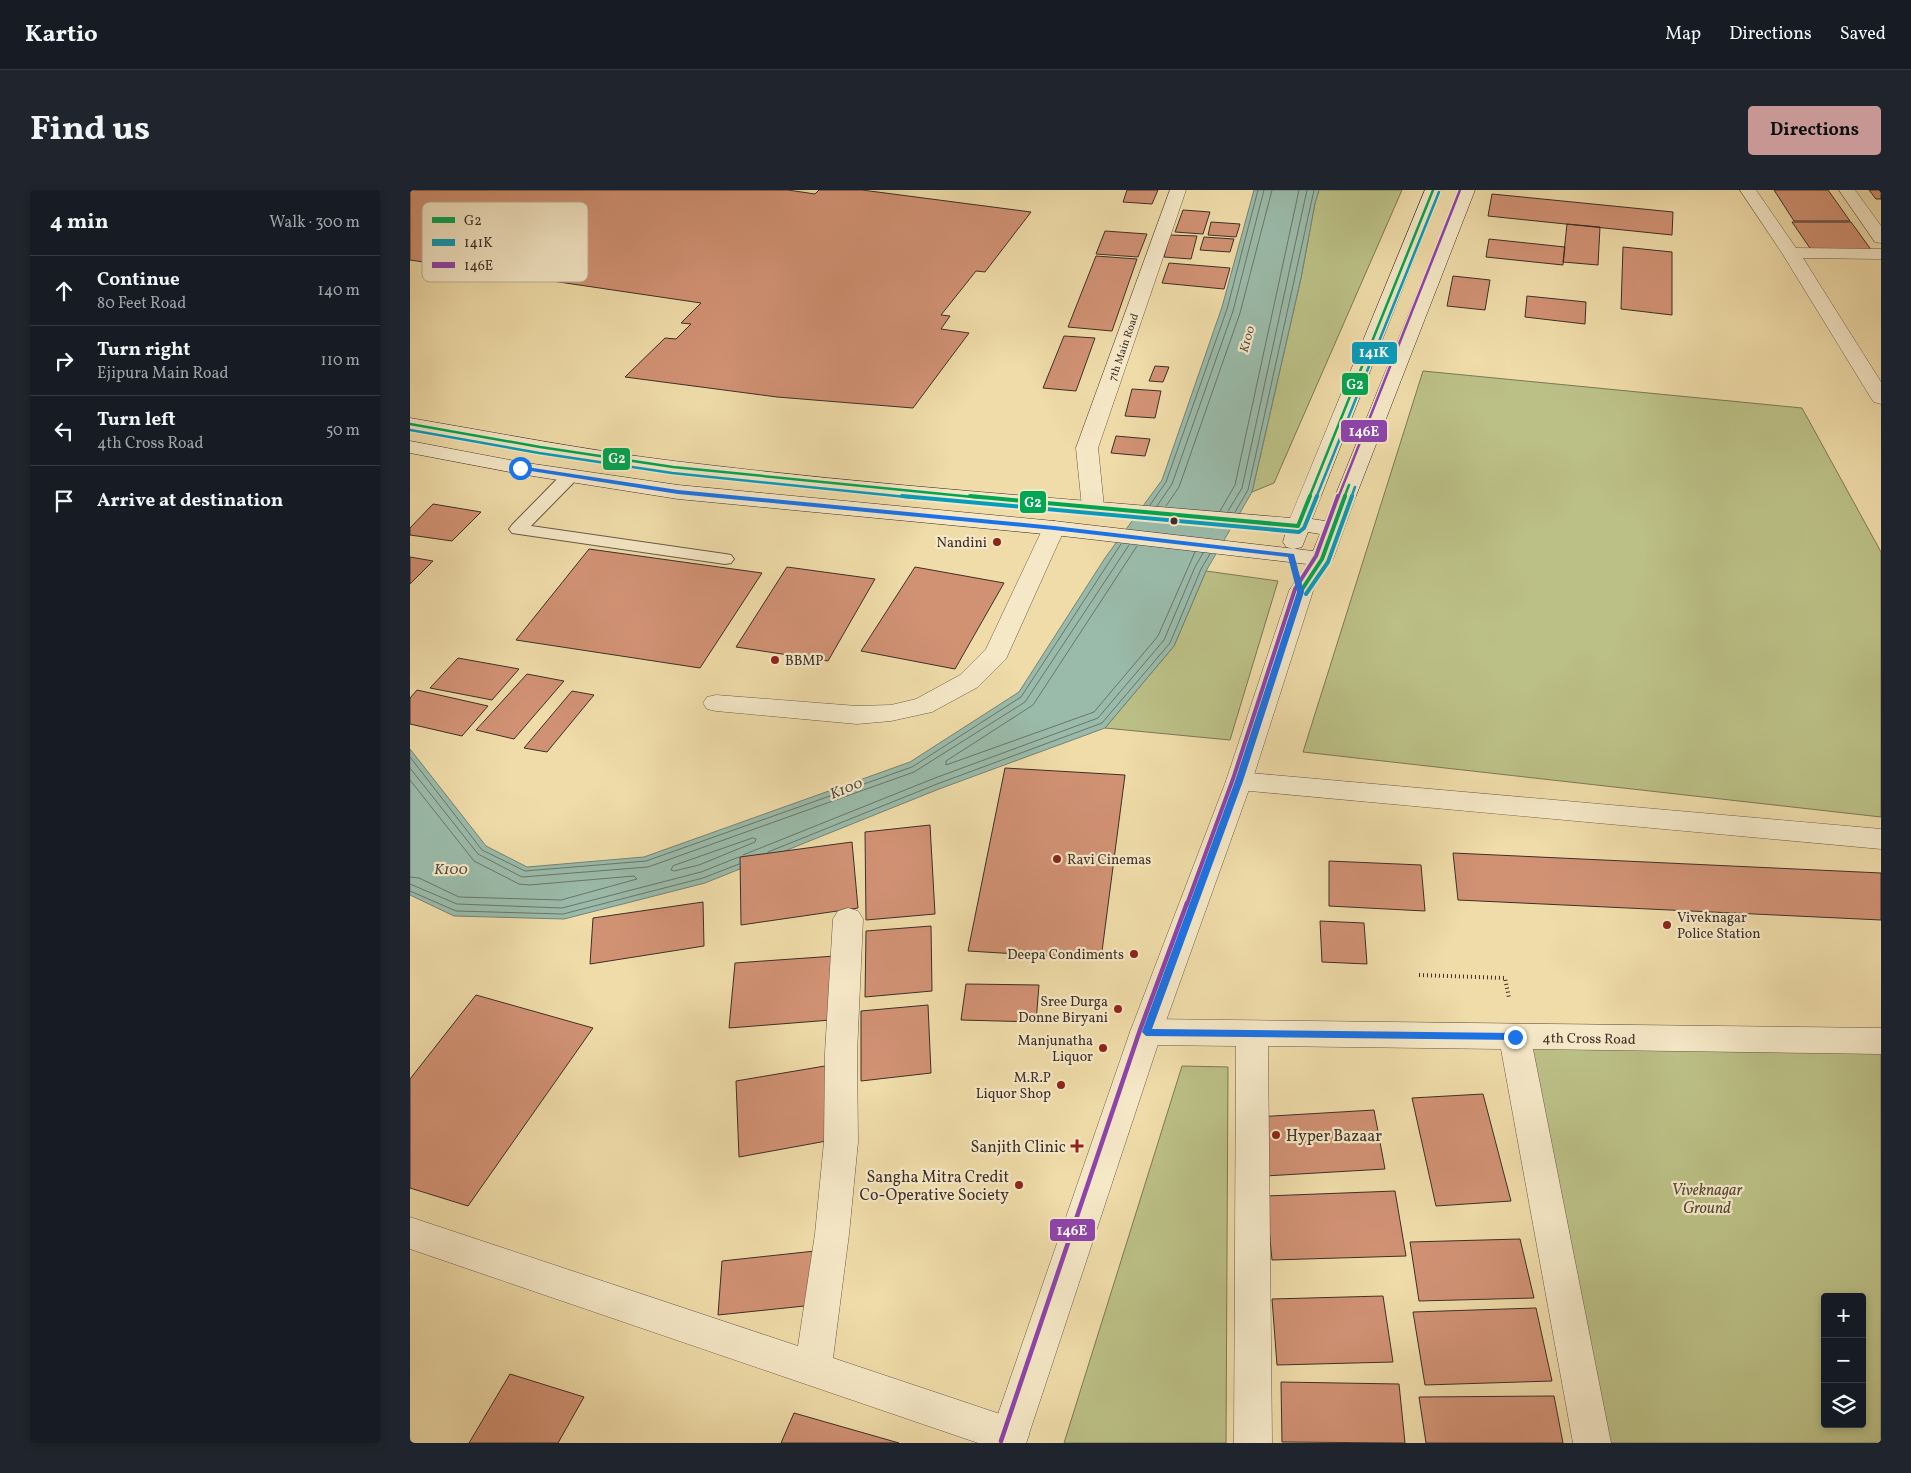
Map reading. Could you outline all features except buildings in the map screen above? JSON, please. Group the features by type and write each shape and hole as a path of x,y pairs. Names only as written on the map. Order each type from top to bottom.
{"street":[{"name":"7th Main Road","path":"1093,507 1087,448 1178,190"},
{"path":"1301,592 1291,555 1298,526 1433,190"},
{"path":"410,1232 812,1369 1008,1439 1146,1032 1239,781 1301,592 1322,559 1467,190"},
{"path":"1748,190 1791,253 1881,398"},
{"path":"1847,190 1881,238"},
{"path":"1791,253 1881,254"},
{"path":"1404,261 1437,265"},
{"path":"410,424 540,447 673,467 844,485 1333,528"},
{"path":"410,447 520,468 678,492 1054,528 1322,559"},
{"path":"520,468 540,447"},
{"path":"716,702 857,715 891,714 923,706 969,681 997,653 1054,528"},
{"path":"1239,781 1881,839"},
{"path":"812,1369 832,1234 842,1142 841,1053 848,920"},
{"name":"4th Cross Road","path":"1146,1032 1881,1041"},
{"path":"1252,1033 1252,1443"},
{"path":"1515,1037 1592,1443"}],"lane":[{"path":"571,476 518,529 725,559"}],"path":[{"path":"1419,976 1505,978 1515,1037"}],"green space":[{"path":"1319,190 1402,190 1274,483 1252,492 1301,278"},
{"path":"1423,371 1802,408 1881,552 1881,817 1303,752"},
{"path":"1206,571 1278,581 1230,740 1105,728 1174,646"},
{"name":"Viveknagar Ground","path":"1515,1037 1881,1049 1881,1443 1601,1443"},
{"path":"1182,1066 1228,1067 1226,1443 1064,1443"}],"water":[{"name":"K100","path":"1254,190 1319,190 1252,492 1206,571 1174,646 1105,728 939,789 705,883 564,919 454,916 410,895 410,749 486,846 527,867 644,857 910,762 1019,692 1105,558 1162,480 1222,307"}],"transit line":[{"name":"G2","path":"410,424 540,447 673,467 844,485 1298,526 1433,190"},
{"name":"146E","path":"1001,1441 1140,1030 1233,779 1295,589 1316,556 1460,190"},
{"name":"141K","path":"410,430 539,453 672,473 843,491 1299,532 1304,528 1439,192"},
{"name":"G2","path":"1301,591 1322,559 1349,485"},
{"name":"141K","path":"1306,594 1328,562 1355,487"}],"place":[{"name":"Nandini","path":"997,542"},
{"name":"BBMP","path":"775,660"},
{"name":"Ravi Cinemas","path":"1057,859"},
{"name":"Viveknagar Police Station","path":"1667,925"},
{"name":"Deepa Condiments","path":"1134,954"},
{"name":"Sree Durga Donne Biryani","path":"1118,1009"},
{"name":"Manjunatha Liquor","path":"1103,1048"},
{"name":"M.R.P Liquor Shop","path":"1061,1085"},
{"name":"Hyper Bazaar","path":"1276,1135"},
{"name":"Sanjith Clinic","path":"1077,1146"},
{"name":"Sangha Mitra Credit Co-Operative Society","path":"1019,1185"}],"route":[{"path":"520,468 678,492 1054,528 1291,555 1301,592 1228,813 1146,1032 1515,1037"}]}
